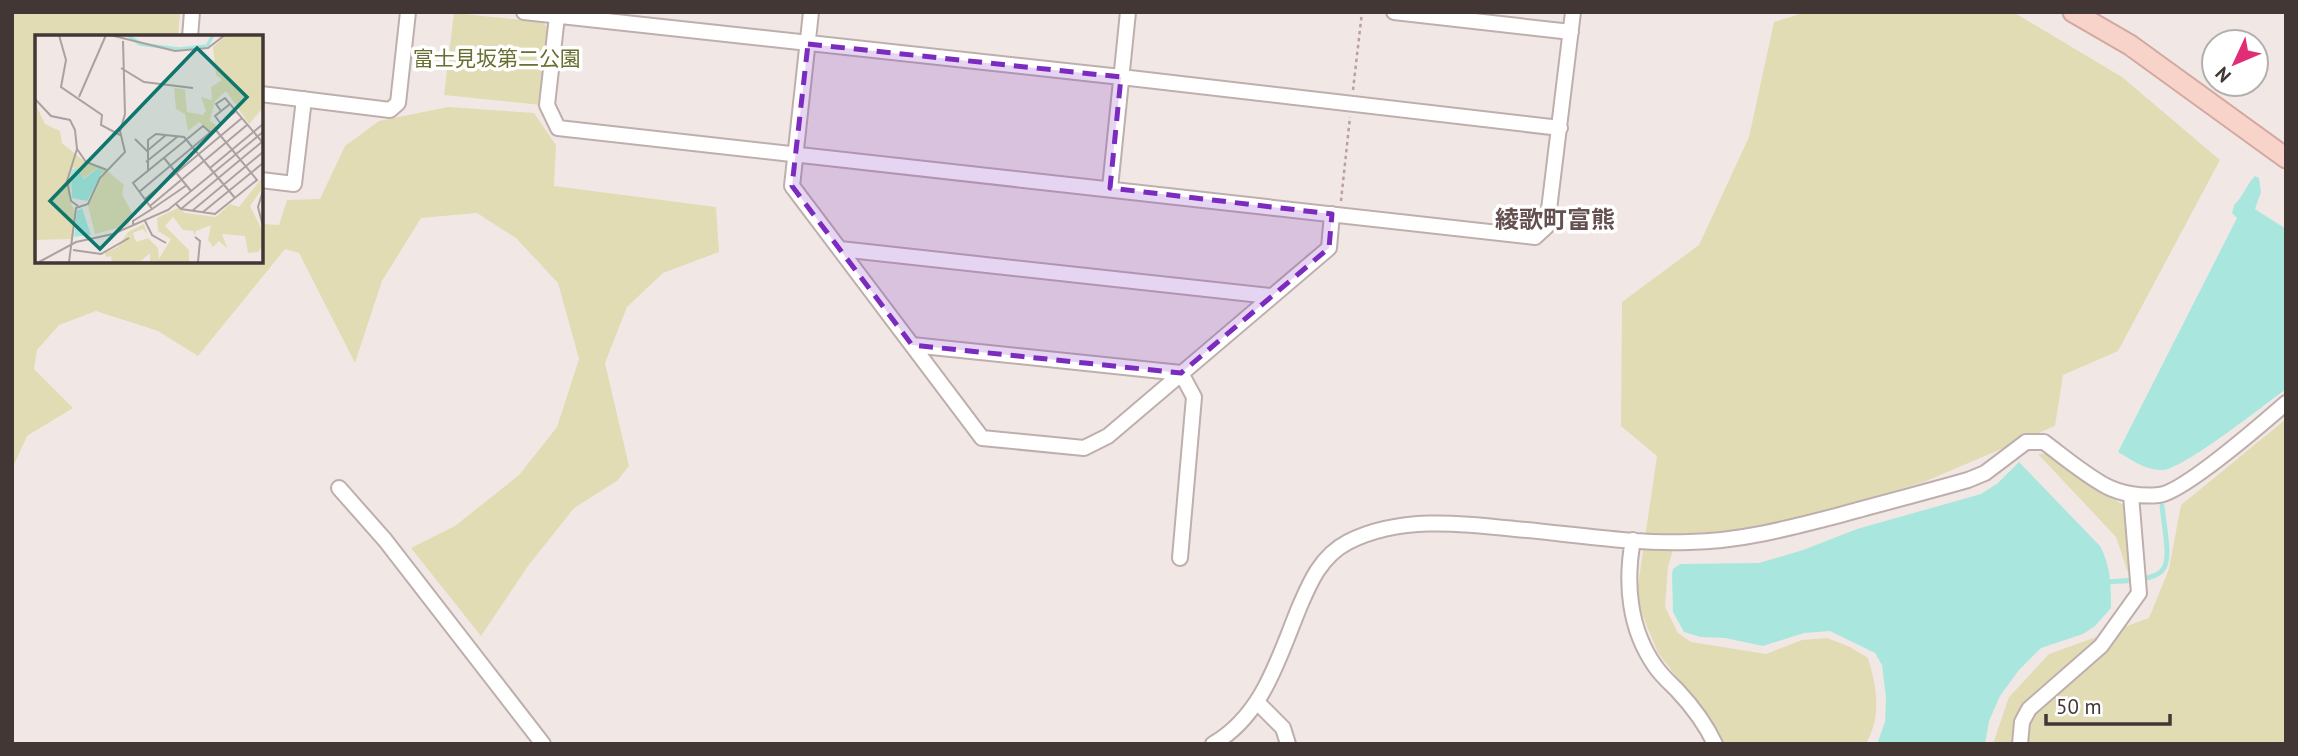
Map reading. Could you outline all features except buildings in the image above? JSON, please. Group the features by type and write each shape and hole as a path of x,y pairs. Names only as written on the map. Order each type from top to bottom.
{"street":[{"path":"190,35 192,12"},
{"path":"262,94 390,110 398,103 408,12"},
{"path":"524,12 1560,128"},
{"path":"811,12 792,186 982,438 1084,448 1108,436 1329,247 1332,214"},
{"path":"1110,188 1128,12"},
{"path":"1394,12 1571,32"},
{"path":"557,16 547,105 558,128 1535,237 1547,226 1573,12"},
{"path":"2073,12 2130,45 2286,158"},
{"path":"262,180 294,184 304,99"},
{"path":"840,249 1270,296"},
{"path":"912,345 1181,373"},
{"path":"1180,558 1194,397 1181,373"},
{"path":"1213,744 1231,734 1268,684 1318,568 1338,548 1372,532 1422,523 1462,524 1633,540 1688,542 1739,539 1968,481 2026,442 2036,441 2044,442 2107,486 2130,495 2160,495 2175,489 2286,403"},
{"path":"338,488 393,551 543,744"},
{"path":"2020,744 2022,722 2029,709 2101,646 2139,593 2130,495"},
{"path":"1633,540 1629,561 1630,607 1641,642 1656,668 1704,720 1715,744"},
{"path":"1256,702 1283,728 1289,744"}],"highlighted area":[{"path":"808,44 1121,77 1110,188 1332,214 1329,248 1181,373 912,345 792,186"}],"green space":[{"path":"12,12 180,12 178,35 35,35 35,262 262,262 262,224 279,225 287,200 320,199 345,146 379,121 448,107 534,113 556,145 554,186 716,207 719,252 663,273 627,307 605,363 629,466 617,481 574,508 528,566 481,636 411,548 455,526 519,475 557,427 579,359 558,283 516,238 477,213 421,218 382,281 355,363 299,253 285,249 198,356 158,331 96,311 59,325 37,350 34,369 73,408 27,436 12,469"},
{"path":"1806,12 2013,12 2122,77 2220,160 2118,351 2063,375 2055,426 1924,482 1808,515 1743,530 1678,534 1668,566 1665,607 1678,633 1691,642 1766,654 1802,640 1827,638 1868,658 1874,680 1876,712 1866,744 1721,744 1719,732 1658,653 1636,599 1657,456 1621,426 1622,302 1699,245 1749,137 1774,22"},
{"name":"富士見坂第二公園","path":"454,13 542,22 549,29 541,105 444,95"},
{"path":"2286,419 2286,744 1993,744 2009,697 2049,654 2149,618 2169,569 2181,505"},
{"path":"2038,454 2050,454 2129,508 2134,576 2129,576 2116,537"}],"water":[{"path":"2255,176 2259,178 2261,192 2255,209 2286,229 2286,389 2225,435 2174,467 2157,470 2145,467 2118,452 2237,218 2232,213 2234,205"},
{"path":"2019,462 2100,546 2108,569 2111,608 2095,626 2083,634 2041,648 2019,670 2000,696 1989,721 1985,744 1877,744 1885,722 1886,698 1882,665 1875,653 1830,631 1804,633 1763,646 1684,632 1673,612 1672,574 1673,569 1680,564 1759,563 1803,550 1857,529 1981,494 1998,483"}],"waterway":[{"path":"2105,582 2146,578 2164,568 2167,546 2162,506"}],"district":[{"name":"綾歌町富熊","path":"1555,220"}]}
